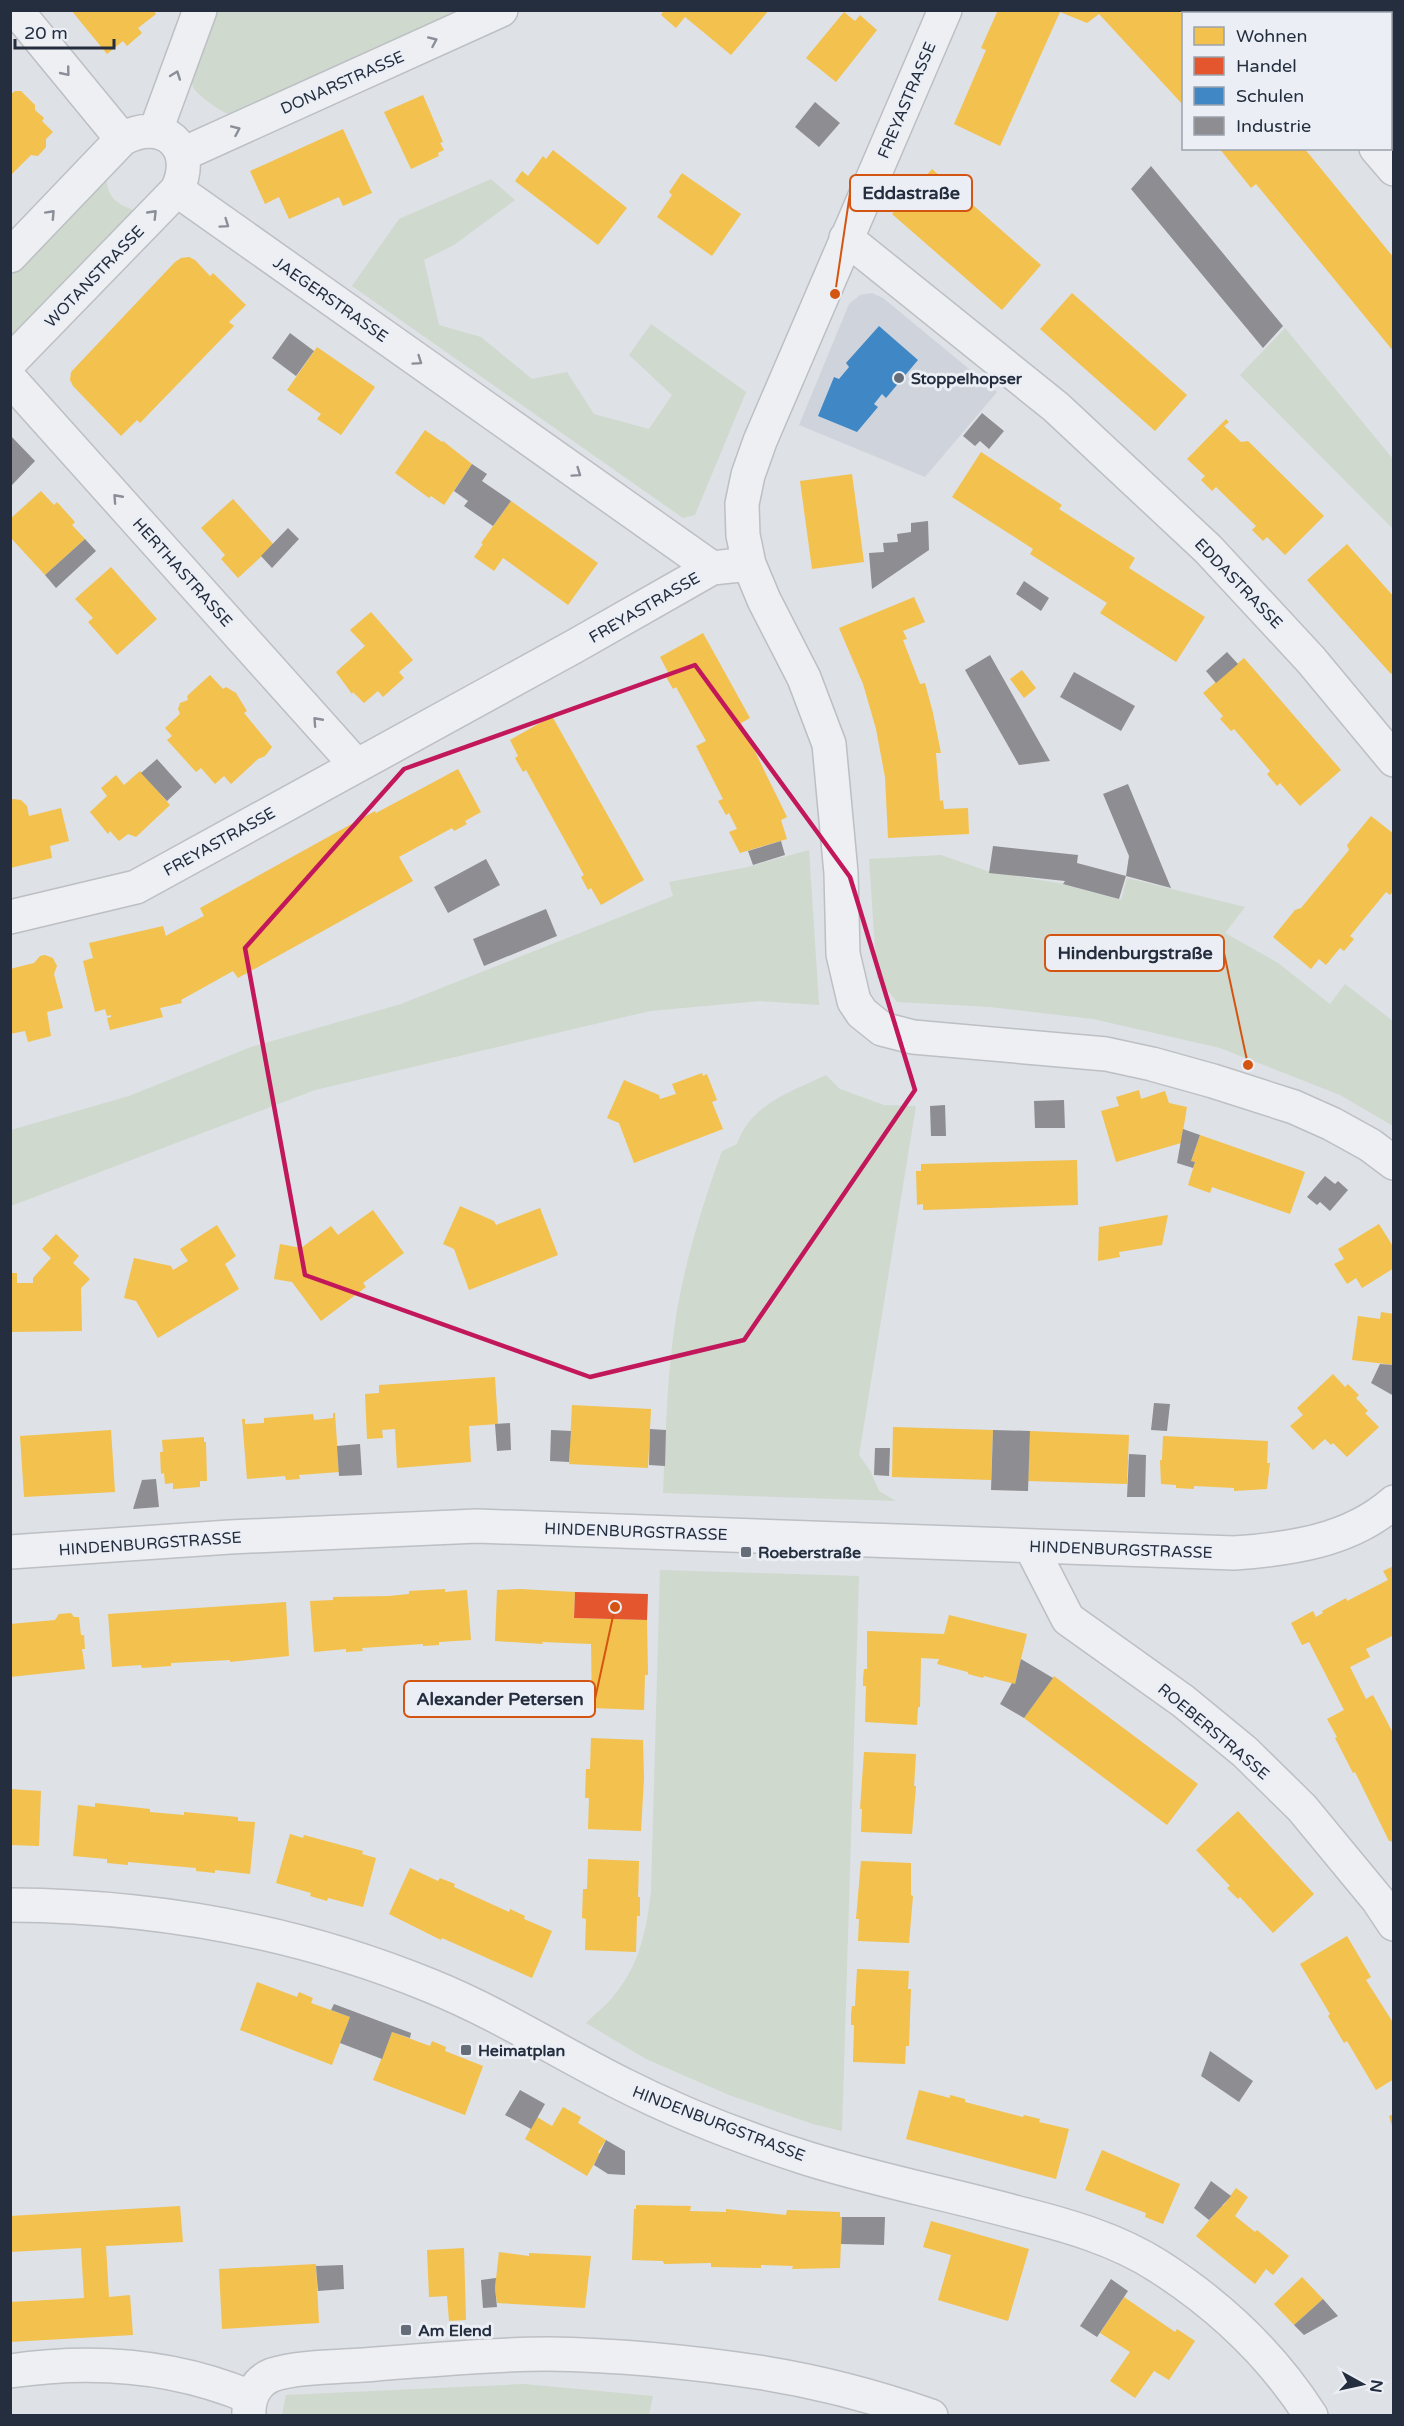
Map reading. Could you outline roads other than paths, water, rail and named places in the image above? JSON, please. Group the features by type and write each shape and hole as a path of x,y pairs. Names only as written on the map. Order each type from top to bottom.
{"street":[{"path":"16,10 122,139"},
{"path":"156,130 200,10"},
{"name":"DONARSTRASSE","path":"183,154 501,10"},
{"name":"FREYASTRASSE","path":"10,917 136,886 575,646 712,568 749,564 742,535 742,504 748,475 760,441 945,10"},
{"path":"10,256 122,139 136,131 156,130 170,136 183,154 184,175 177,190"},
{"path":"1378,150 1394,169"},
{"name":"WOTANSTRASSE","path":"10,362 177,190"},
{"name":"JAEGERSTRASSE","path":"177,190 712,568"},
{"name":"EDDASTRASSE","path":"846,238 1056,407 1208,549 1311,660 1394,760"},
{"name":"HERTHASTRASSE","path":"10,379 356,765"},
{"path":"749,564 764,600 804,678 829,744 840,863 843,954 854,1001 872,1022 882,1029 913,1037 1106,1054 1213,1080 1294,1107 1332,1124 1370,1145 1394,1163"},
{"name":"HINDENBURGSTRASSE","path":"10,1552 218,1538 477,1526 525,1526 1234,1553 1281,1550 1318,1541 1349,1531 1394,1502"},
{"name":"ROEBERSTRASSE","path":"1031,1547 1068,1619 1183,1701 1245,1752 1302,1808 1378,1900 1394,1924"},
{"name":"HINDENBURGSTRASSE","path":"10,1905 53,1905 138,1912 278,1935 332,1951 431,1986 489,2012 624,2085 687,2114 809,2159 1093,2234 1157,2265 1223,2314 1272,2362 1311,2415"},
{"path":"10,2371 100,2364 182,2374 219,2384 250,2406 265,2379 273,2375 299,2370 546,2354 647,2358 765,2373 842,2390 931,2415"}],"place":[{"name":"Eddastraße","path":"835,294"},
{"name":"Stoppelhopser","path":"899,378"},
{"name":"Hindenburgstraße","path":"1248,1065"},
{"name":"Roeberstraße","path":"746,1552"},
{"name":"Alexander Petersen","path":"615,1607"},
{"name":"Heimatplan","path":"466,2050"},
{"name":"Am Elend","path":"406,2330"}]}
